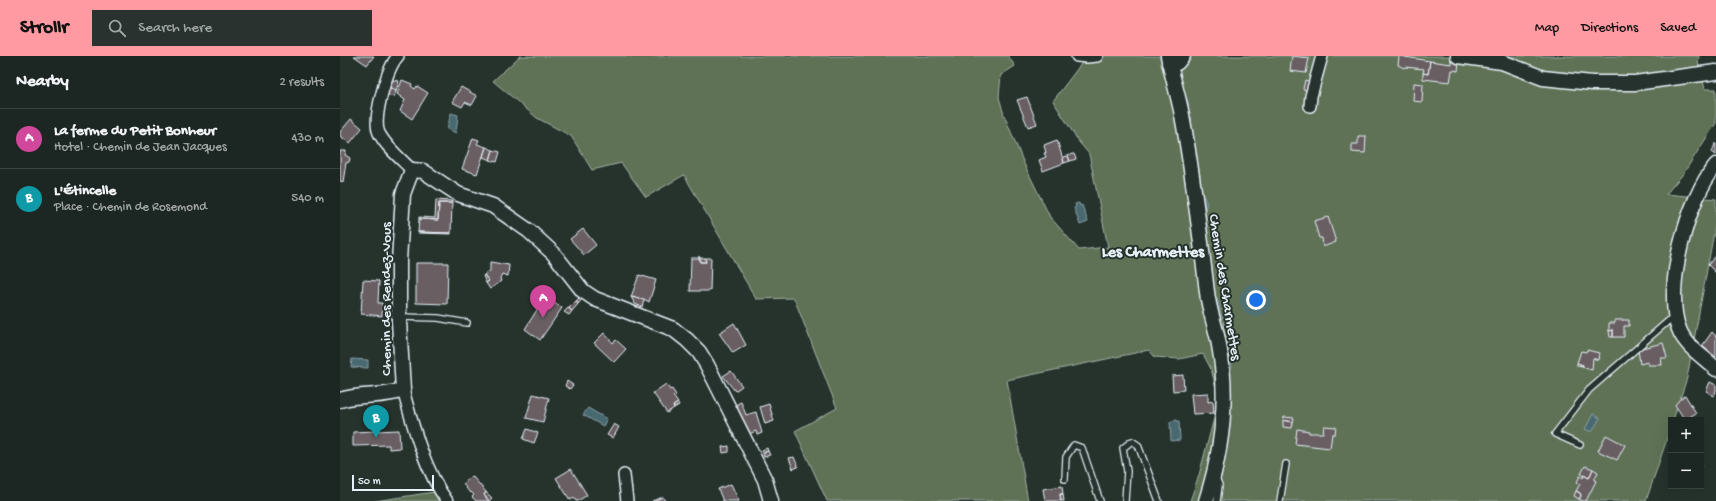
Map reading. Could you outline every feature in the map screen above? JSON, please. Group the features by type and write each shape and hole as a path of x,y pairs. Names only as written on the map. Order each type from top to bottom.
{"street":[{"path":"398,56 394,60 386,82 376,125 379,133 386,142 412,170 423,171 458,194 493,206 529,230 554,254 583,291 595,299 673,329 687,340 699,352 707,365 765,480 771,501"},
{"path":"1077,56 1097,56"},
{"path":"1310,106 1311,96 1322,56"},
{"path":"1458,56 1502,62 1543,78 1592,83 1636,83 1716,72"},
{"name":"Chemin des Charmettes","path":"1174,60 1209,310 1219,345 1223,373 1221,440 1215,472 1206,501"},
{"path":"1716,165 1699,191 1688,219 1678,257 1674,299 1675,315 1679,330 1687,342 1716,369"},
{"name":"Chemin des Rendez-Vous","path":"340,400 348,397 393,394 403,390 399,317 399,260 403,194 412,170"},
{"path":"403,390 426,463 447,501"},
{"path":"624,475 627,501"}],"lane":[{"path":"1580,445 1555,434 1589,390 1675,315"},
{"path":"399,317 438,318 466,323"},
{"path":"1125,501 1126,471 1123,448 1132,441 1138,445 1159,501"},
{"path":"1065,479 1066,457 1074,445 1082,448 1100,501"},
{"path":"1280,501 1286,464"},
{"path":"1215,472 1219,485 1217,501"}],"green space":[{"path":"520,56 1008,56 1015,66 1001,75 999,97 1004,115 1025,166 1050,217 1079,250 1108,247 1089,154 1079,142 1053,101 1087,56 1699,56 1698,62 1705,89 1716,89 1716,123 1683,174 1666,194 1716,199 1716,221 1687,378 1674,417 1668,417 1668,436 1646,501 1190,501 1199,475 1219,399 1211,369 1203,354 1179,359 1155,357 1149,350 1007,380 1028,501 827,501 795,431 837,408 794,298 756,299 684,175 646,197 621,163 592,170 571,136 537,118 493,81"},
{"path":"434,492 443,501 375,501"}],"water":[{"path":"1178,75 1182,90 1189,104 1187,112 1192,118 1190,127 1200,190 1207,203 1203,216 1213,278 1212,289 1219,304 1220,314 1227,318 1224,324 1223,333 1223,325 1225,319 1219,314 1217,303 1212,297 1210,280 1212,278 1202,215 1205,203 1198,190 1188,126 1191,118 1185,111 1183,106 1181,93 1176,78"},
{"path":"451,113 458,115 456,133 447,129"},
{"path":"1079,203 1080,206 1082,205 1088,222 1080,225 1074,208 1076,207 1075,204"},
{"path":"1223,333 1232,366 1227,381 1225,450 1221,465 1219,464 1224,439 1225,391 1228,367"},
{"path":"352,359 368,360 368,368 351,367"},
{"path":"588,408 607,419 603,426 583,415"},
{"path":"1593,414 1600,418 1592,432 1585,429"},
{"path":"1176,419 1176,421 1179,421 1180,440 1171,441 1170,422"}],"building":[{"path":"354,56 374,56 367,65"},
{"path":"1292,56 1309,58 1306,73 1290,71"},
{"path":"1399,56 1430,61 1428,74 1423,73 1424,69 1404,68 1398,65"},
{"path":"1451,60 1459,61 1458,71 1452,70 1450,82 1423,79 1423,73 1428,74 1430,61 1451,64"},
{"path":"392,80 399,81 396,91 389,87"},
{"path":"402,80 412,84 411,86 415,89 417,86 428,93 412,119 400,111 405,100 397,94"},
{"path":"1305,80 1311,82 1309,91 1303,89"},
{"path":"1414,83 1423,84 1422,102 1413,101"},
{"path":"389,87 396,91 394,97 387,95"},
{"path":"461,87 477,96 472,105 465,102 462,107 452,102"},
{"path":"1027,97 1037,124 1028,127 1017,100"},
{"path":"351,119 362,128 350,143 340,136 340,132"},
{"path":"1358,136 1366,136 1365,153 1352,152 1352,144 1358,144"},
{"path":"473,138 479,140 477,144 486,147 477,174 462,169"},
{"path":"1057,140 1064,163 1043,171 1039,160 1046,157 1044,153 1046,153 1044,145"},
{"path":"1716,144 1716,155 1712,152"},
{"path":"486,147 493,150 490,160 483,157"},
{"path":"493,150 500,152 497,162 490,160"},
{"path":"340,151 346,151 345,155 350,158 349,162 346,163 343,182 340,181"},
{"path":"1074,154 1076,159 1070,161 1068,156"},
{"path":"1068,156 1070,161 1064,163 1063,157"},
{"path":"436,200 452,201 452,203 439,203 438,220 419,219 419,217 435,218"},
{"path":"439,203 452,203 451,233 418,232 419,219 438,220"},
{"path":"1328,217 1336,242 1323,247 1322,238 1319,238 1314,221"},
{"path":"583,229 596,245 584,255 570,239"},
{"path":"418,233 451,233 451,234"},
{"path":"1716,255 1716,273 1708,265"},
{"path":"699,256 700,262 706,262 705,258 711,258 710,291 690,291 691,258 699,258"},
{"path":"700,258 705,258 706,262 700,262"},
{"path":"490,262 509,265 508,276 502,274 500,278 501,281 490,289 486,283 489,281 484,275 490,271"},
{"path":"416,263 448,263 447,304 416,303"},
{"path":"484,275 489,281 486,283 483,276"},
{"path":"639,275 656,280 649,302 644,299 631,297"},
{"path":"363,280 379,281 378,303 382,303 382,316 361,314"},
{"path":"545,297 562,308 540,340 525,329"},
{"path":"631,297 644,300 642,307 635,304"},
{"path":"579,298 582,299 578,304 576,301"},
{"path":"576,301 578,304 572,311 569,308"},
{"path":"568,308 572,311 569,315 564,312"},
{"path":"1615,320 1629,320 1629,326 1624,326 1624,337 1613,337 1613,330 1609,331 1609,323 1615,323"},
{"path":"734,323 746,345 733,353 719,333"},
{"path":"1613,330 1613,337 1610,337 1609,331"},
{"path":"1712,332 1716,336 1716,357 1702,346"},
{"path":"604,333 613,343 616,340 626,349 614,362 594,343"},
{"path":"1663,343 1667,358 1661,358 1662,365 1648,365 1648,362 1640,364 1638,349"},
{"path":"1587,350 1599,353 1598,360 1593,358 1592,370 1582,367 1583,365 1577,363 1581,351 1586,352"},
{"path":"1577,363 1583,365 1582,367 1577,366"},
{"path":"731,371 742,386 735,391 723,376"},
{"path":"1183,375 1184,390 1173,391 1172,376"},
{"path":"567,381 573,385 570,389 565,386"},
{"path":"1710,382 1716,385 1714,396 1706,391"},
{"path":"666,384 676,395 673,396 678,403 667,413 653,393"},
{"path":"1208,393 1208,402 1213,401 1214,413 1193,414 1191,394"},
{"path":"533,394 549,398 543,422 526,418"},
{"path":"1685,395 1696,413 1690,417 1683,417 1675,405"},
{"path":"741,402 746,415 756,412 762,433 757,435 756,431 747,435 734,408 738,407 737,404"},
{"path":"678,403 679,405 674,408 673,406"},
{"path":"769,404 774,421 765,424 760,407"},
{"path":"1284,417 1294,418 1293,422 1283,420"},
{"path":"1283,420 1293,422 1292,428 1283,427"},
{"path":"614,424 619,427 613,438 607,435"},
{"path":"1324,426 1336,427 1335,434 1332,434 1330,448 1295,444 1297,429 1309,431 1309,433 1323,433"},
{"path":"527,429 538,433 534,443 523,439"},
{"path":"399,430 400,448 389,449 389,445 353,446 353,432"},
{"path":"1606,435 1625,445 1617,460 1598,451"},
{"path":"729,446 729,452 723,453 722,447"},
{"path":"767,448 768,451 763,453 762,450"},
{"path":"768,451 770,455 764,457 763,453"},
{"path":"794,457 798,467 793,469 789,458"},
{"path":"1585,466 1593,469 1589,478 1581,474"},
{"path":"571,469 587,495 578,501 574,498 570,500 556,478"},
{"path":"1593,469 1598,472 1594,480 1596,481 1586,501 1583,501 1579,499 1581,496 1580,493 1576,491 1580,484 1577,482 1580,476 1583,478 1584,475 1589,478"},
{"path":"472,476 486,492 484,495 489,501 476,501 472,497 474,495 471,492 470,493 463,484"},
{"path":"731,484 739,501 723,501 718,489"},
{"path":"1062,486 1063,494 1060,494 1061,501 1045,501 1043,489"},
{"path":"1576,491 1580,493 1581,496 1579,499 1574,496"},
{"path":"486,492 492,498 489,501 484,495"},
{"path":"1060,494 1063,494 1064,501 1061,501"},
{"path":"663,497 665,501 652,501"}],"place":[{"name":"La ferme du Petit Bonheur","path":"543,318"},
{"name":"L'Étincelle","path":"376,438"}],"district":[{"name":"Les Charmettes","path":"1153,250"}]}
